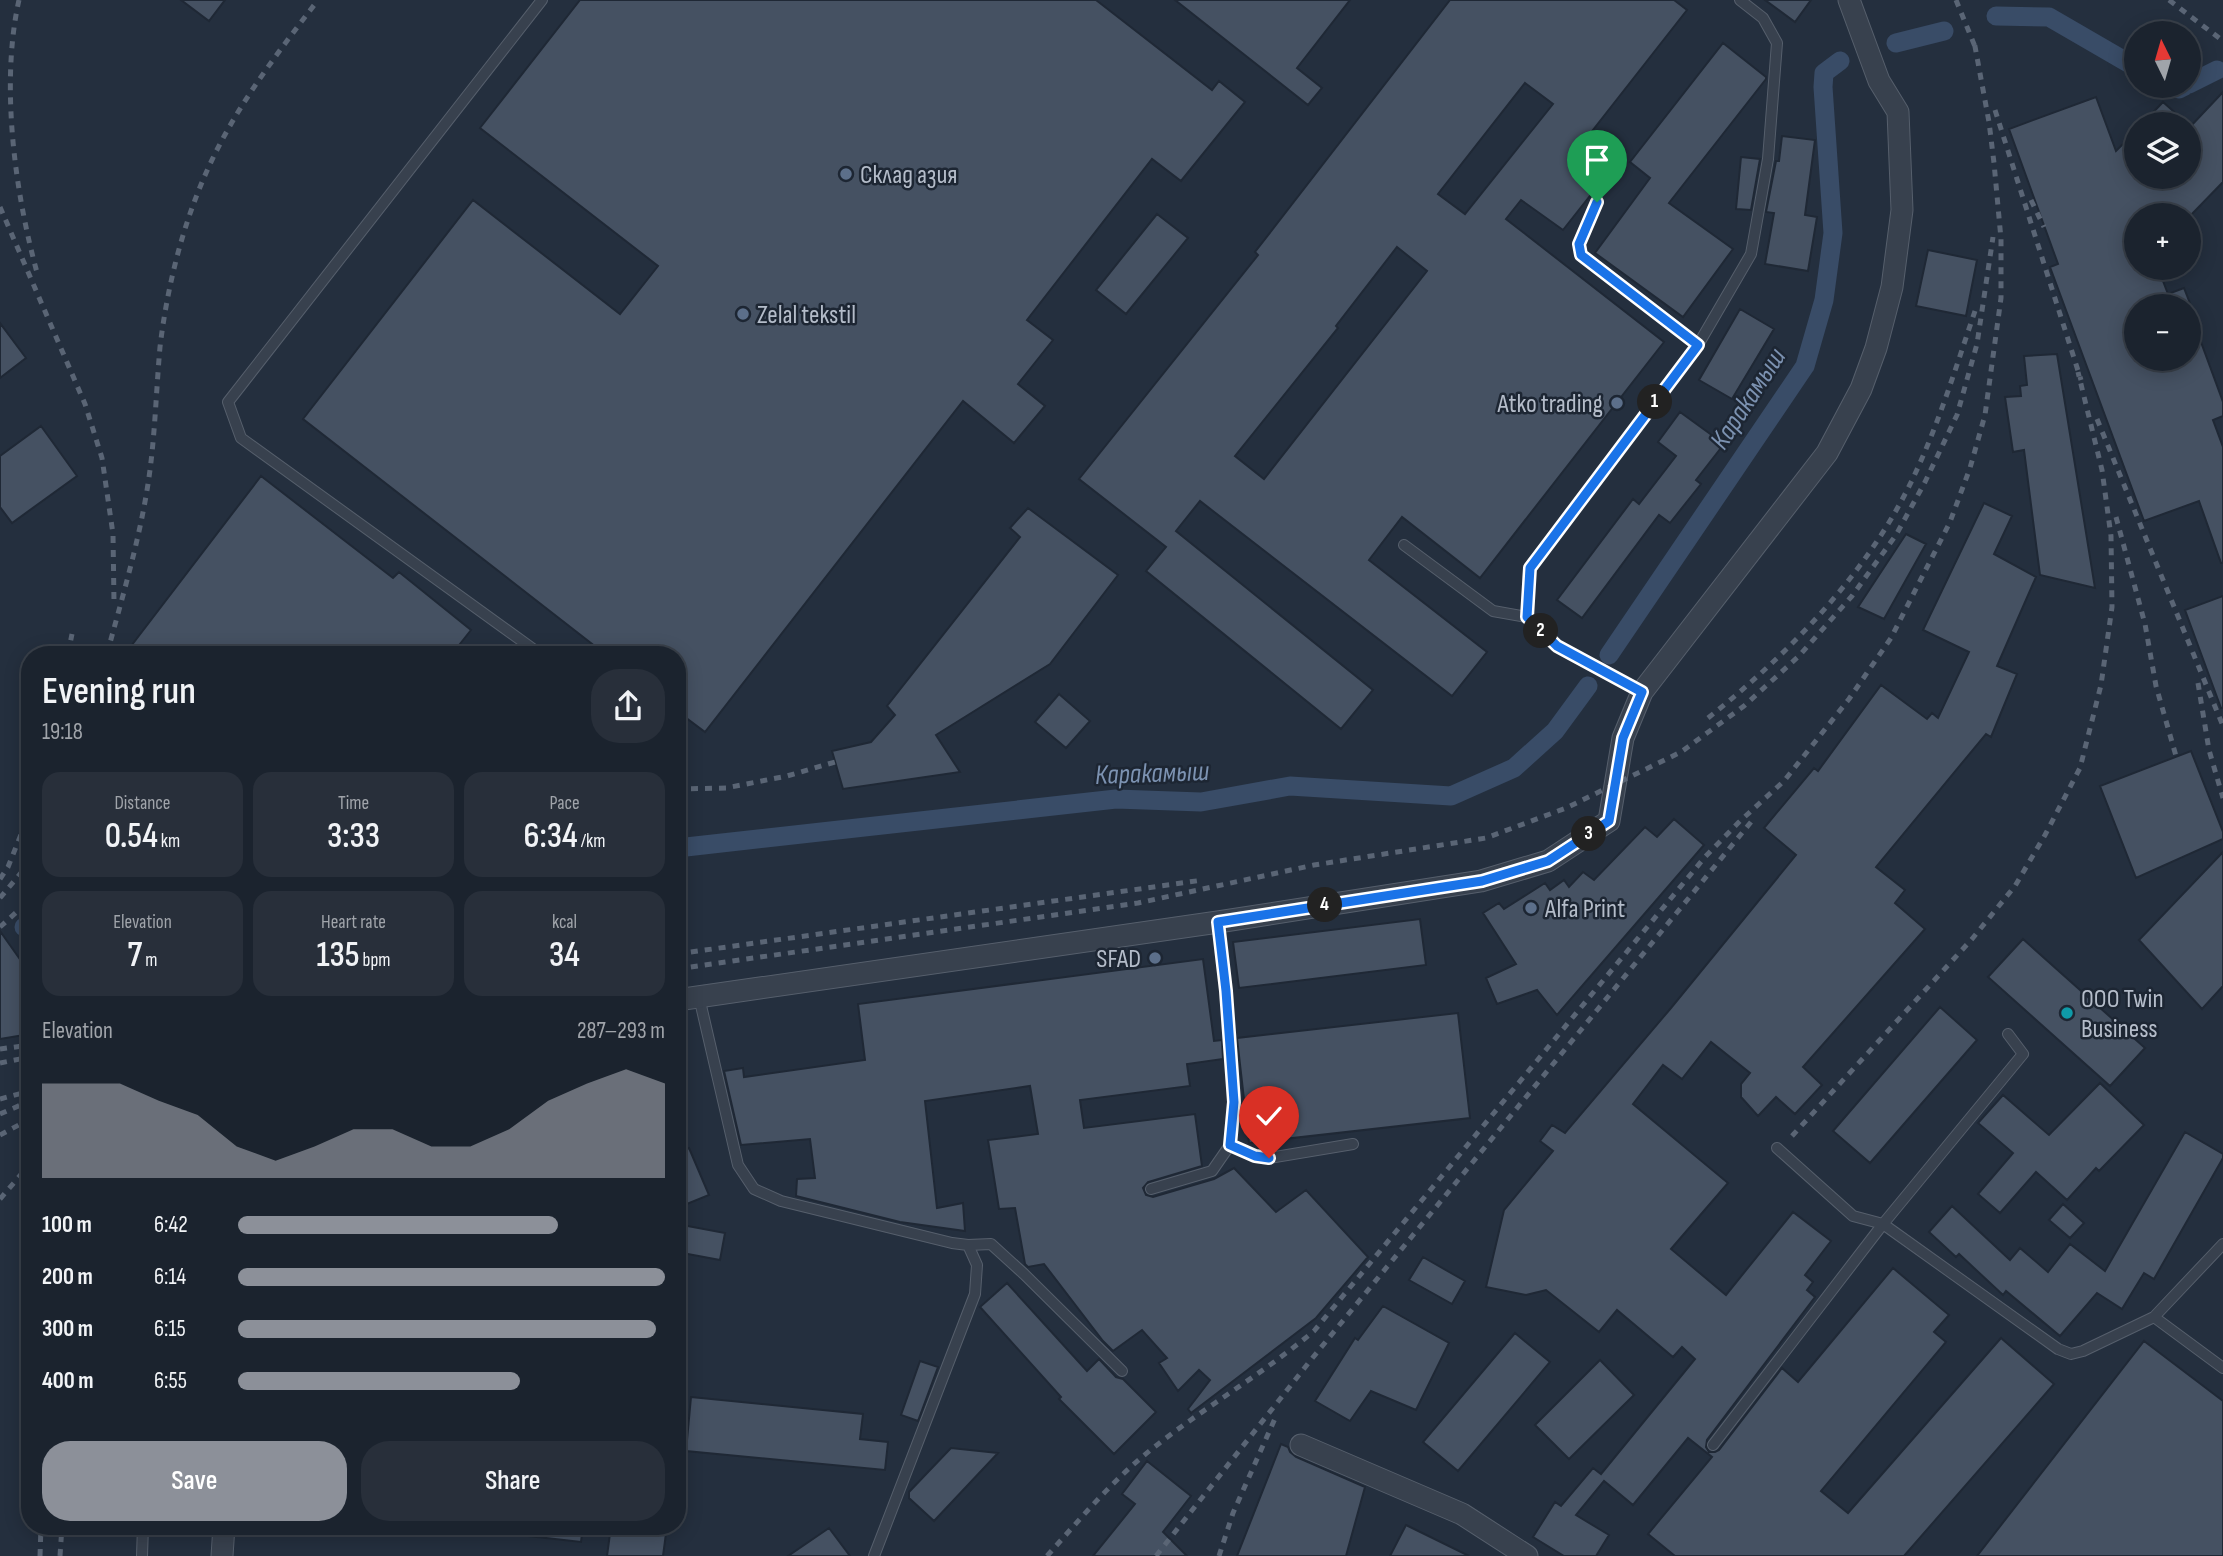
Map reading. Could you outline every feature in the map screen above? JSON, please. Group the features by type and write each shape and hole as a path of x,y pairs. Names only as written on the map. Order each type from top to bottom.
{"street":[{"path":"686,999 1482,881 1548,861 1609,821 1623,738 1642,692 1827,453 1861,389 1876,348 1892,286 1902,210 1899,122 1898,112 1880,81 1849,0"},
{"path":"1301,1445 1462,1514 1527,1556"},
{"path":"222,1556 223,1535"}],"lane":[{"path":"529,646 241,438 228,402 542,0"},
{"path":"1527,617 1530,568 1698,345 1751,254 1768,159 1777,43 1763,18 1740,0"},
{"path":"1597,202 1579,244 1581,255 1698,345"},
{"path":"1404,545 1493,611 1527,617 1557,646 1642,692"},
{"path":"1151,1189 1212,1171 1230,1145 1234,1102 1218,922"},
{"path":"699,997 738,1165 754,1189 781,1201 952,1243 991,1244 1122,1371"},
{"path":"1713,1445 1883,1224 2023,1054 2008,1034"},
{"path":"1230,1145 1255,1156 1269,1158 1353,1144"},
{"path":"1777,1148 1853,1216 1883,1224 2058,1349 2071,1354 2154,1317 2223,1244"},
{"path":"874,1556 975,1294 977,1265 968,1245"},
{"path":"2154,1317 2223,1368"},
{"path":"142,1556 143,1535"}],"building":[{"path":"181,0 225,0 209,21"},
{"path":"580,0 1096,0 1212,90 1219,81 1245,102 1181,181 1152,159 1027,320 1053,340 1018,384 1045,406 1014,443 963,401 705,732 686,718 686,646 595,646 303,419 473,200 620,314 658,266 480,128"},
{"path":"1175,0 1350,0 1297,68 1322,88 1308,105"},
{"path":"1450,0 1674,0 1687,10 1589,135 1619,159 1563,230 1521,200 1506,219 1664,342 1480,578 1402,517 1369,560 1487,652 1452,696 1200,501 1176,531 1373,690 1341,729 1146,571 1166,547 1079,479 1258,255 1255,252","holes":["1525,83 1553,104 1465,214 1438,194","1397,247 1427,271 1264,479 1235,456 1338,328 1336,326"]},
{"path":"1765,0 1811,0 1795,22"},
{"path":"1723,43 1766,79 1669,203 1733,249 1683,317 1595,253 1650,178 1630,162"},
{"path":"2223,92 2223,182 2201,205 2124,203 2124,280 2163,280 2168,294 2124,294 2124,371 2201,371 2201,342 2223,402 2223,416 2213,420 2223,447 2223,563 2199,501 2144,521 2050,267 2058,264 2009,129 2096,97 2116,151 2124,143 2124,189 2201,189 2201,115"},
{"path":"2163,102 2174,112 2153,112"},
{"path":"1782,136 1815,140 1805,215 1817,217 1808,271 1765,264 1774,213 1766,212 1776,161 1779,161"},
{"path":"1741,157 1760,159 1751,210 1736,209"},
{"path":"1157,214 1188,238 1126,314 1096,290"},
{"path":"1928,250 1977,260 1966,316 1916,306"},
{"path":"2184,288 2186,294 2168,294"},
{"path":"1740,309 1774,329 1732,399 1699,380"},
{"path":"0,323 26,358 0,378"},
{"path":"2057,354 2095,588 2040,575 2024,450 2013,452 2005,397 2021,396 2020,386 2027,385 2024,356"},
{"path":"1680,412 1724,444 1696,480 1701,484 1670,523 1659,515 1582,618 1557,600 1633,499 1639,504 1676,456 1658,442"},
{"path":"41,426 77,476 12,523 0,507 0,456"},
{"path":"261,476 393,578 399,572 471,630 458,646 131,646"},
{"path":"1984,503 2012,516 1994,554 2036,577 1997,666 2017,674 1991,737 1986,734 1876,867 1905,890 1895,903 1925,929 1803,1067 1822,1085 1795,1114 1776,1097 1758,1116 1741,1097 1741,1084 1750,1073 1711,1042 1682,1079 1663,1065 1633,1104 1728,1183 1671,1249 1726,1295 1793,1212 1831,1241 1805,1275 1813,1282 1807,1290 1815,1297 1707,1440 1706,1447 1709,1452 1719,1450 1782,1368 1798,1382 1893,1268 1949,1315 1934,1332 1946,1342 1821,1491 1848,1513 2001,1338 2054,1384 1904,1556 1675,1556 1648,1534 1712,1457 1688,1438 1633,1505 1604,1481 1576,1515 1609,1535 1596,1556 1564,1556 1533,1537 1555,1502 1561,1506 1593,1468 1601,1474 1695,1359 1682,1347 1673,1357 1617,1310 1599,1332 1546,1290 1526,1295 1486,1287 1504,1210 1553,1151 1540,1141 1552,1125 1565,1133 1796,855 1764,828 1814,768 1818,771 1881,685 1927,719 1932,713 1938,718 1969,652 1923,630"},
{"path":"1028,508 1118,575 1050,664 936,735 960,772 843,789 832,751 871,742 895,715 887,706 1020,537 1010,528"},
{"path":"1906,534 1926,544 1884,619 1858,607"},
{"path":"2223,596 2223,708 2221,708 2185,610"},
{"path":"1059,694 1090,721 1066,748 1035,722"},
{"path":"2191,751 2223,832 2223,839 2136,878 2100,786"},
{"path":"1674,819 1704,845 1557,1015 1537,990 1497,1004 1486,978 1516,964 1483,913 1499,903 1504,909 1545,883 1550,890 1564,880 1569,887 1583,872 1594,880 1645,827 1657,837"},
{"path":"2223,852 2223,986 2202,1009 2139,940"},
{"path":"1420,919 1426,965 1239,988 1233,942"},
{"path":"0,931 21,961 21,1036 0,1039"},
{"name":"ООО Twin Business","path":"2023,939 2145,1048 2110,1086 1988,977"},
{"path":"1203,959 1214,1041 1222,1040 1223,1059 1187,1064 1190,1086 1080,1100 1084,1128 1195,1114 1202,1166 1148,1182 1143,1188 1146,1195 1153,1197 1214,1179 1234,1168 1276,1212 1306,1190 1368,1257 1316,1318 1191,1413 1188,1409 1210,1380 1199,1370 1178,1391 1159,1363 1167,1358 1142,1330 1113,1351 1044,1264 1028,1267 1025,1264 1015,1208 999,1209 988,1140 1038,1134 1030,1086 925,1101 937,1208 963,1203 965,1231 900,1222 796,1196 797,1179 815,1178 810,1139 741,1145 724,1071 743,1068 744,1077 865,1060 858,1004"},
{"path":"1940,1007 1977,1040 1870,1163 1833,1131"},
{"path":"1458,1013 1470,1118 1249,1143 1237,1038"},
{"path":"2100,1083 2144,1125 2099,1171 2096,1168 2067,1200 2036,1172 2000,1213 1978,1194 2013,1153 1978,1123 2003,1095 2049,1135"},
{"path":"2185,1132 2223,1154 2223,1158 2154,1279 2144,1273 2122,1309 2097,1293 2060,1336 2006,1291 2003,1295 1959,1254 1956,1257 1929,1232 1952,1206 2010,1260 2020,1248 2048,1272 2070,1244 2105,1271"},
{"path":"689,1148 709,1195 686,1204 686,1149"},
{"path":"2063,1204 2084,1223 2070,1238 2049,1220"},
{"path":"686,1226 725,1233 720,1260 686,1254"},
{"path":"1423,1257 1465,1281 1452,1304 1409,1280"},
{"path":"1007,1283 1087,1371 1099,1359 1156,1412 1114,1454 1059,1399 1061,1397 980,1307"},
{"path":"1383,1306 1449,1343 1416,1410 1371,1391 1350,1421 1315,1401 1355,1338 1358,1340"},
{"path":"1515,1333 1550,1362 1458,1471 1423,1442"},
{"path":"2144,1341 2223,1401 2223,1556 1977,1556"},
{"path":"1600,1360 1634,1395 1569,1459 1535,1425"},
{"path":"920,1361 938,1367 918,1421 901,1415"},
{"path":"691,1397 863,1414 860,1439 888,1442 885,1470 686,1451"},
{"path":"1281,1444 1288,1447 1296,1457 1365,1487 1346,1556 1237,1556"},
{"path":"951,1448 998,1453 934,1521 909,1498 909,1492"},
{"path":"1147,1461 1191,1496 1163,1532 1187,1556 1093,1556 1135,1504 1122,1494"},
{"path":"1406,1525 1469,1556 1390,1556"},
{"path":"829,1528 850,1556 788,1556"},
{"path":"529,1535 582,1535 581,1542"},
{"path":"610,1535 666,1535 663,1556 607,1556"}],"waterway":[{"name":"Каракамыш","path":"1996,16 2049,17 2124,60"},
{"name":"Каракамыш","path":"1896,43 1944,31"},
{"name":"Каракамыш","path":"1609,655 1805,366 1824,300 1833,233 1824,73 1840,61"},
{"name":"Каракамыш","path":"2202,78 2217,70"},
{"name":"Каракамыш","path":"686,847 1116,799 1201,802 1290,786 1451,796 1514,768 1555,731 1588,686"}],"railway":[{"path":"19,0 11,67 13,139 23,210 38,276"},
{"path":"109,646 144,506 152,450 163,325 171,280 190,215 206,173 229,127 271,62 318,0"},
{"path":"1956,0 1976,49"},
{"path":"2169,0 2223,41"},
{"path":"1047,1556 1099,1498 1142,1457 1314,1331 1705,857 1784,781 1849,699 1891,638 1950,522 1970,468 1985,415 2001,298 2001,239 1989,122 1974,41"},
{"path":"1995,110 2081,380"},
{"path":"2031,200 2044,227"},
{"path":"0,207 85,404 102,458 113,534 114,602"},
{"path":"686,968 1138,903 1314,865 1486,838 1566,808 1681,752 1744,706 1799,656 1852,596 1896,535 1957,415 1977,344 1993,237"},
{"path":"1708,718 1768,666 1825,609 1874,545 1896,511 1923,456 1975,311"},
{"path":"1792,1136 1972,939 2015,886 2080,768 2101,685 2112,607 2111,536 2102,470 2078,372"},
{"path":"2097,419 2223,726"},
{"path":"2116,517 2145,624 2156,686 2176,756"},
{"path":"70,646 72,634"},
{"path":"2198,683 2209,750 2223,798"},
{"path":"686,789 726,788 787,776 835,762"},
{"path":"1156,1556 1310,1361 1751,822"},
{"path":"0,879 8,867 21,834"},
{"path":"0,898 21,873"},
{"path":"686,953 1203,880"},
{"path":"0,927 21,908"},
{"path":"0,1049 21,1046"},
{"path":"0,1063 21,1059"},
{"path":"0,1099 21,1093"},
{"path":"0,1114 21,1105"},
{"path":"0,1135 21,1124"},
{"path":"0,1199 21,1174"},
{"path":"1219,1556 1233,1513 1277,1414"},
{"path":"40,1556 41,1535"},
{"path":"60,1556 61,1535"}],"place":[{"name":"Склад азия","path":"846,174"},
{"name":"Zelal tekstil","path":"743,314"},
{"name":"Atko trading","path":"1617,403"},
{"name":"Alfa Print","path":"1531,908"},
{"name":"SFAD","path":"1155,958"},
{"name":"ООО Twin Business","path":"2067,1013"}],"route":[{"path":"1269,1158 1255,1156 1230,1145 1234,1102 1218,922 1482,881 1548,861 1609,821 1623,738 1642,692 1557,646 1527,617 1530,568 1698,345 1581,255 1579,244 1597,202"}]}
